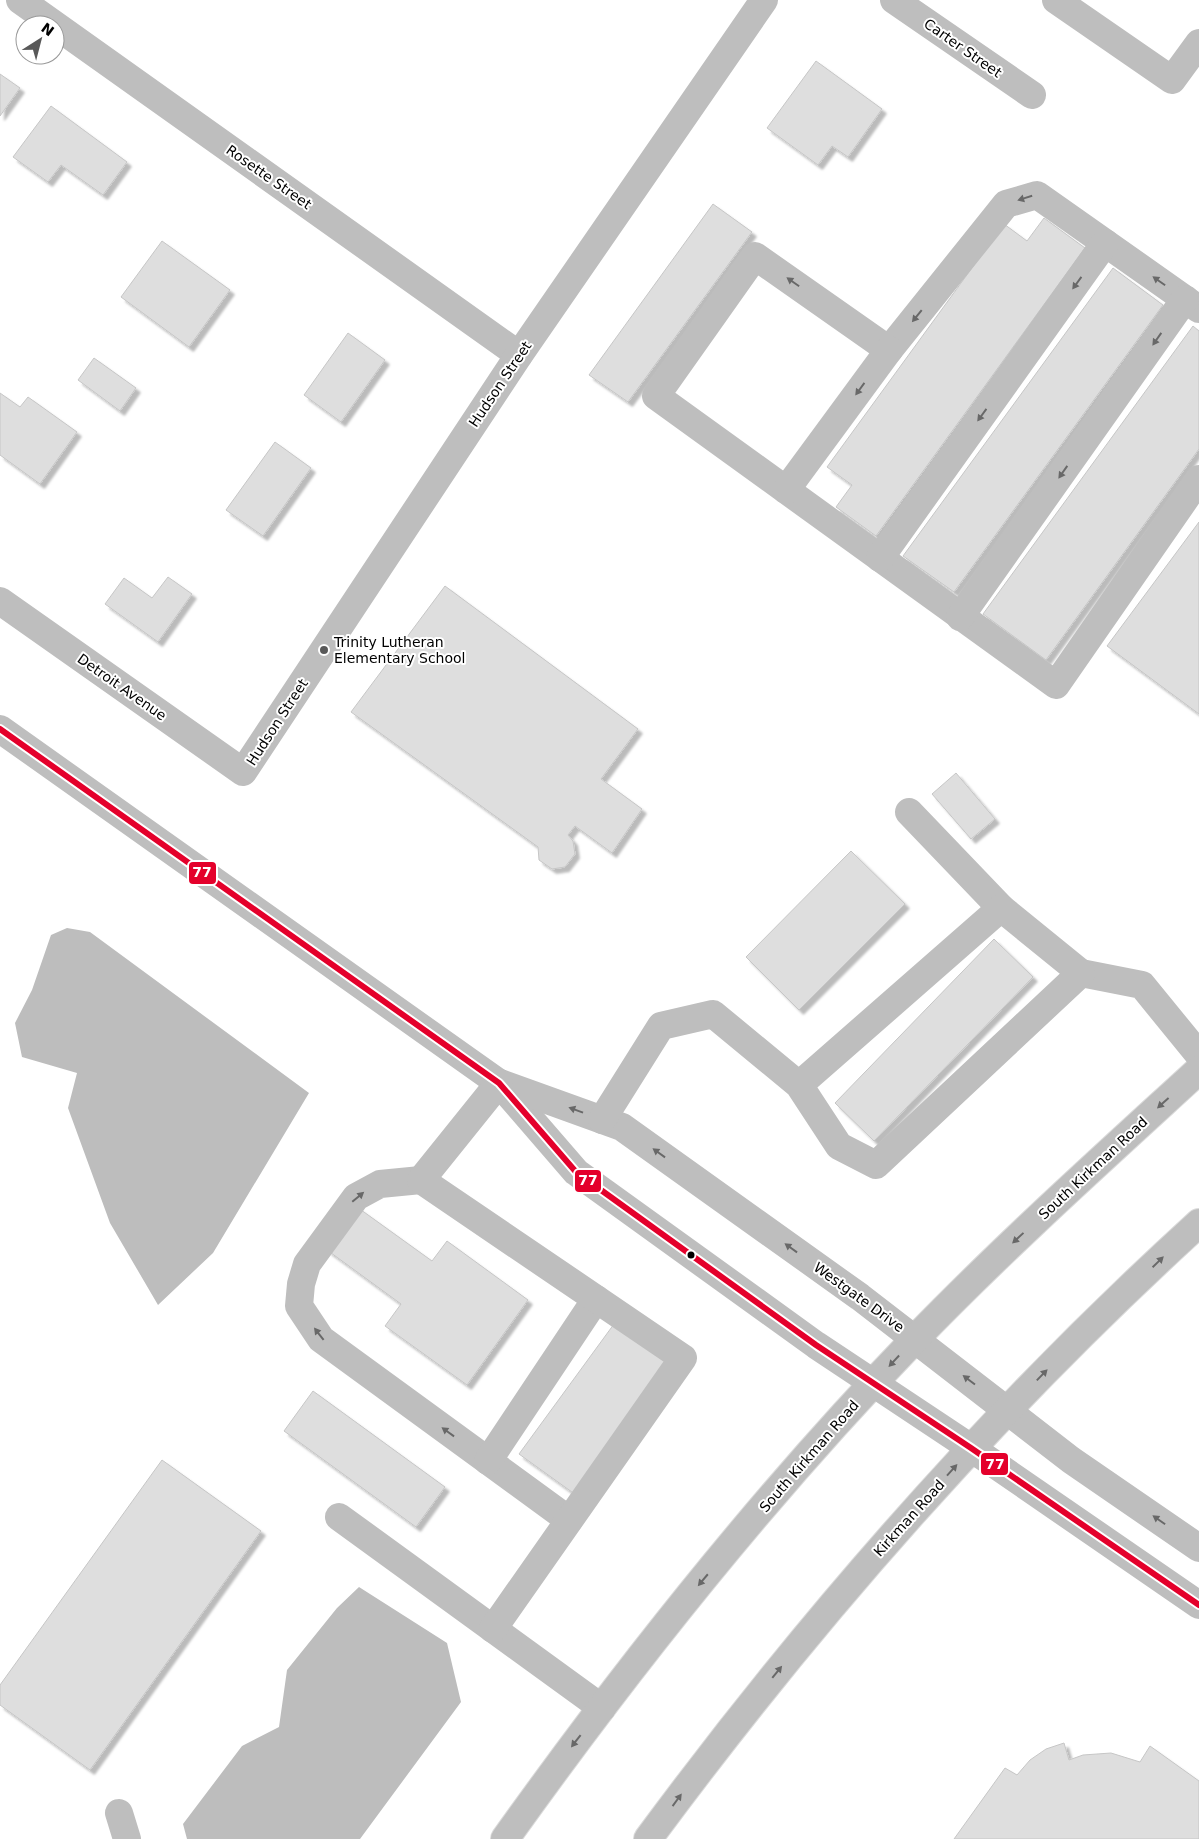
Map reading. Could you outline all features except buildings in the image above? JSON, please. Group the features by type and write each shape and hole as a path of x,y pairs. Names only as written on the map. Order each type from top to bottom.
{"street":[{"name":"Rosette Street","path":"20,0 519,355"},
{"name":"Hudson Street","path":"243,772 519,355 764,0"},
{"name":"Carter Street","path":"894,0 1032,95"},
{"path":"1056,0 1172,80 1199,43"},
{"path":"786,490 889,350 1006,204 1036,195 1192,304 960,617"},
{"path":"880,558 1105,243"},
{"path":"889,350 756,256 656,396 1056,685 1199,479"},
{"name":"Detroit Avenue","path":"0,601 243,772"},
{"name":"Westgate Drive","path":"0,730 499,1083 576,1172 816,1345 971,1448 1199,1605"},
{"path":"908,812 1001,908 1081,973 1142,985 1199,1055"},
{"path":"799,1085 1001,908"},
{"path":"602,1120 661,1026 713,1014 799,1085 839,1146 876,1165 1081,973"},
{"name":"South Kirkman Road","path":"504,1839 626,1674 734,1542 874,1383 982,1272 1199,1070"},
{"path":"421,1180 499,1083"},
{"name":"Westgate Drive","path":"499,1083 622,1127 860,1297 1071,1460 1199,1548"},
{"path":"493,1629 683,1358 421,1180 380,1184 356,1197 307,1264 301,1284 299,1306 321,1339 569,1520"},
{"name":"Kirkman Road","path":"648,1839 722,1740 804,1639 971,1448 1064,1352 1199,1223"},
{"path":"488,1461 596,1299"},
{"path":"339,1517 602,1708"},
{"path":"119,1813 127,1839"}],"shaded area":[{"path":"67,928 90,932 309,1093 213,1253 158,1305 110,1223 68,1108 77,1073 22,1057 15,1023 32,990 51,935"},
{"path":"359,1587 447,1643 461,1702 360,1839 187,1839 183,1824 242,1746 279,1727 287,1670 337,1608"}],"transit line":[{"name":"77","path":"0,729 499,1083 576,1172 816,1345 971,1448 1199,1605"}],"place":[{"name":"Trinity Lutheran Elementary School","path":"324,650"}]}
